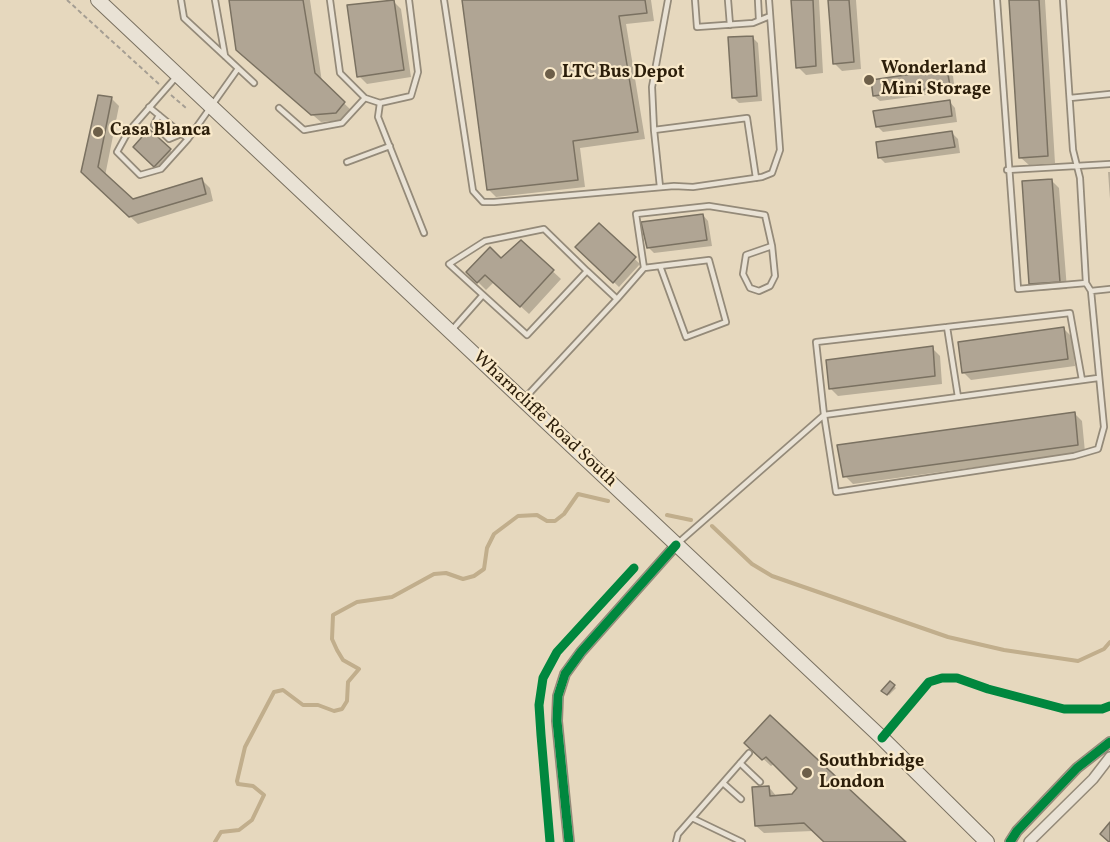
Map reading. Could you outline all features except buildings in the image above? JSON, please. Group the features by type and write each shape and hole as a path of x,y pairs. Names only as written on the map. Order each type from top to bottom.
{"main road":[{"name":"Wharncliffe Road South","path":"98,0 882,738 987,842"}],"street":[{"path":"569,842 557,721 558,696 565,674 581,652 676,544"},
{"path":"1010,842 1017,831 1077,768 1110,742"},
{"path":"1029,842 1093,779 1110,757"}],"lane":[{"path":"181,0 184,18 237,70 254,83"},
{"path":"215,0 225,57"},
{"path":"330,0 340,73 365,98 380,103 411,96 418,72 409,0"},
{"path":"444,0 466,159 473,191 477,198 494,202 660,187 693,187 756,178 772,173 780,150 769,0"},
{"path":"660,187 652,87 668,0"},
{"path":"694,0 697,27 759,20 770,16"},
{"path":"728,0 730,24"},
{"path":"758,0 759,20"},
{"path":"997,0 1007,170 1018,289 1086,283"},
{"path":"1063,0 1073,150 1077,166 1086,283 1091,291 1104,427 1098,449 1074,456 836,492 816,342 1070,312 1082,381"},
{"path":"178,75 164,88 117,152 140,175 161,169 188,139 237,70"},
{"path":"1070,98 1110,94"},
{"path":"279,108 304,130 342,123 365,98"},
{"path":"380,103 378,117 424,233"},
{"path":"149,107 188,139"},
{"path":"158,129 154,125 159,115"},
{"path":"654,130 747,118 756,178"},
{"path":"165,135 169,139 181,134"},
{"path":"347,162 390,146"},
{"path":"1007,170 1110,164"},
{"path":"644,268 636,214 709,206 765,215 772,246 775,276 770,286 759,291 750,288 743,274 746,255 772,246"},
{"path":"587,271 527,335 449,264 485,241 544,229 617,299"},
{"path":"523,400 644,268 660,266 709,260 726,322 686,337 660,266"},
{"path":"1091,291 1110,289"},
{"path":"450,332 482,296"},
{"path":"947,327 958,397"},
{"path":"676,544 824,415 1098,378"},
{"path":"1103,415 1110,415"},
{"path":"676,842 678,834 749,753"},
{"path":"740,763 760,782"},
{"path":"723,783 741,799"},
{"path":"692,818 742,842"}],"path":[{"path":"67,0 186,108"}],"waterway":[{"path":"215,842 221,832 239,830 252,820 264,795 253,786 238,784 237,781 245,747 274,692 283,690 303,705 318,705 334,711 342,709 347,701 348,682 359,669 343,660 337,650 332,639 333,615 357,602 392,597 434,574 446,573 463,579 474,576 484,569 487,548 494,534 518,516 537,515 547,521 555,521 564,514 578,494 608,501"},
{"path":"667,515 691,520"},
{"path":"712,526 752,564 772,576 948,637 1004,650 1078,661 1104,649 1110,642"}],"cycle path":[{"path":"569,842 557,721 558,696 565,674 581,652 676,545"},
{"path":"550,842 539,705 543,678 557,652 634,568"},
{"path":"882,738 929,682 942,678 957,678 988,689 1064,709 1102,709 1110,706"},
{"path":"1010,842 1017,831 1077,768 1110,742"}],"place":[{"name":"LTC Bus Depot","path":"550,74"},
{"name":"Wonderland Mini Storage","path":"869,80"},
{"name":"Casa Blanca","path":"98,132"},
{"name":"Southbridge London","path":"807,773"}]}
